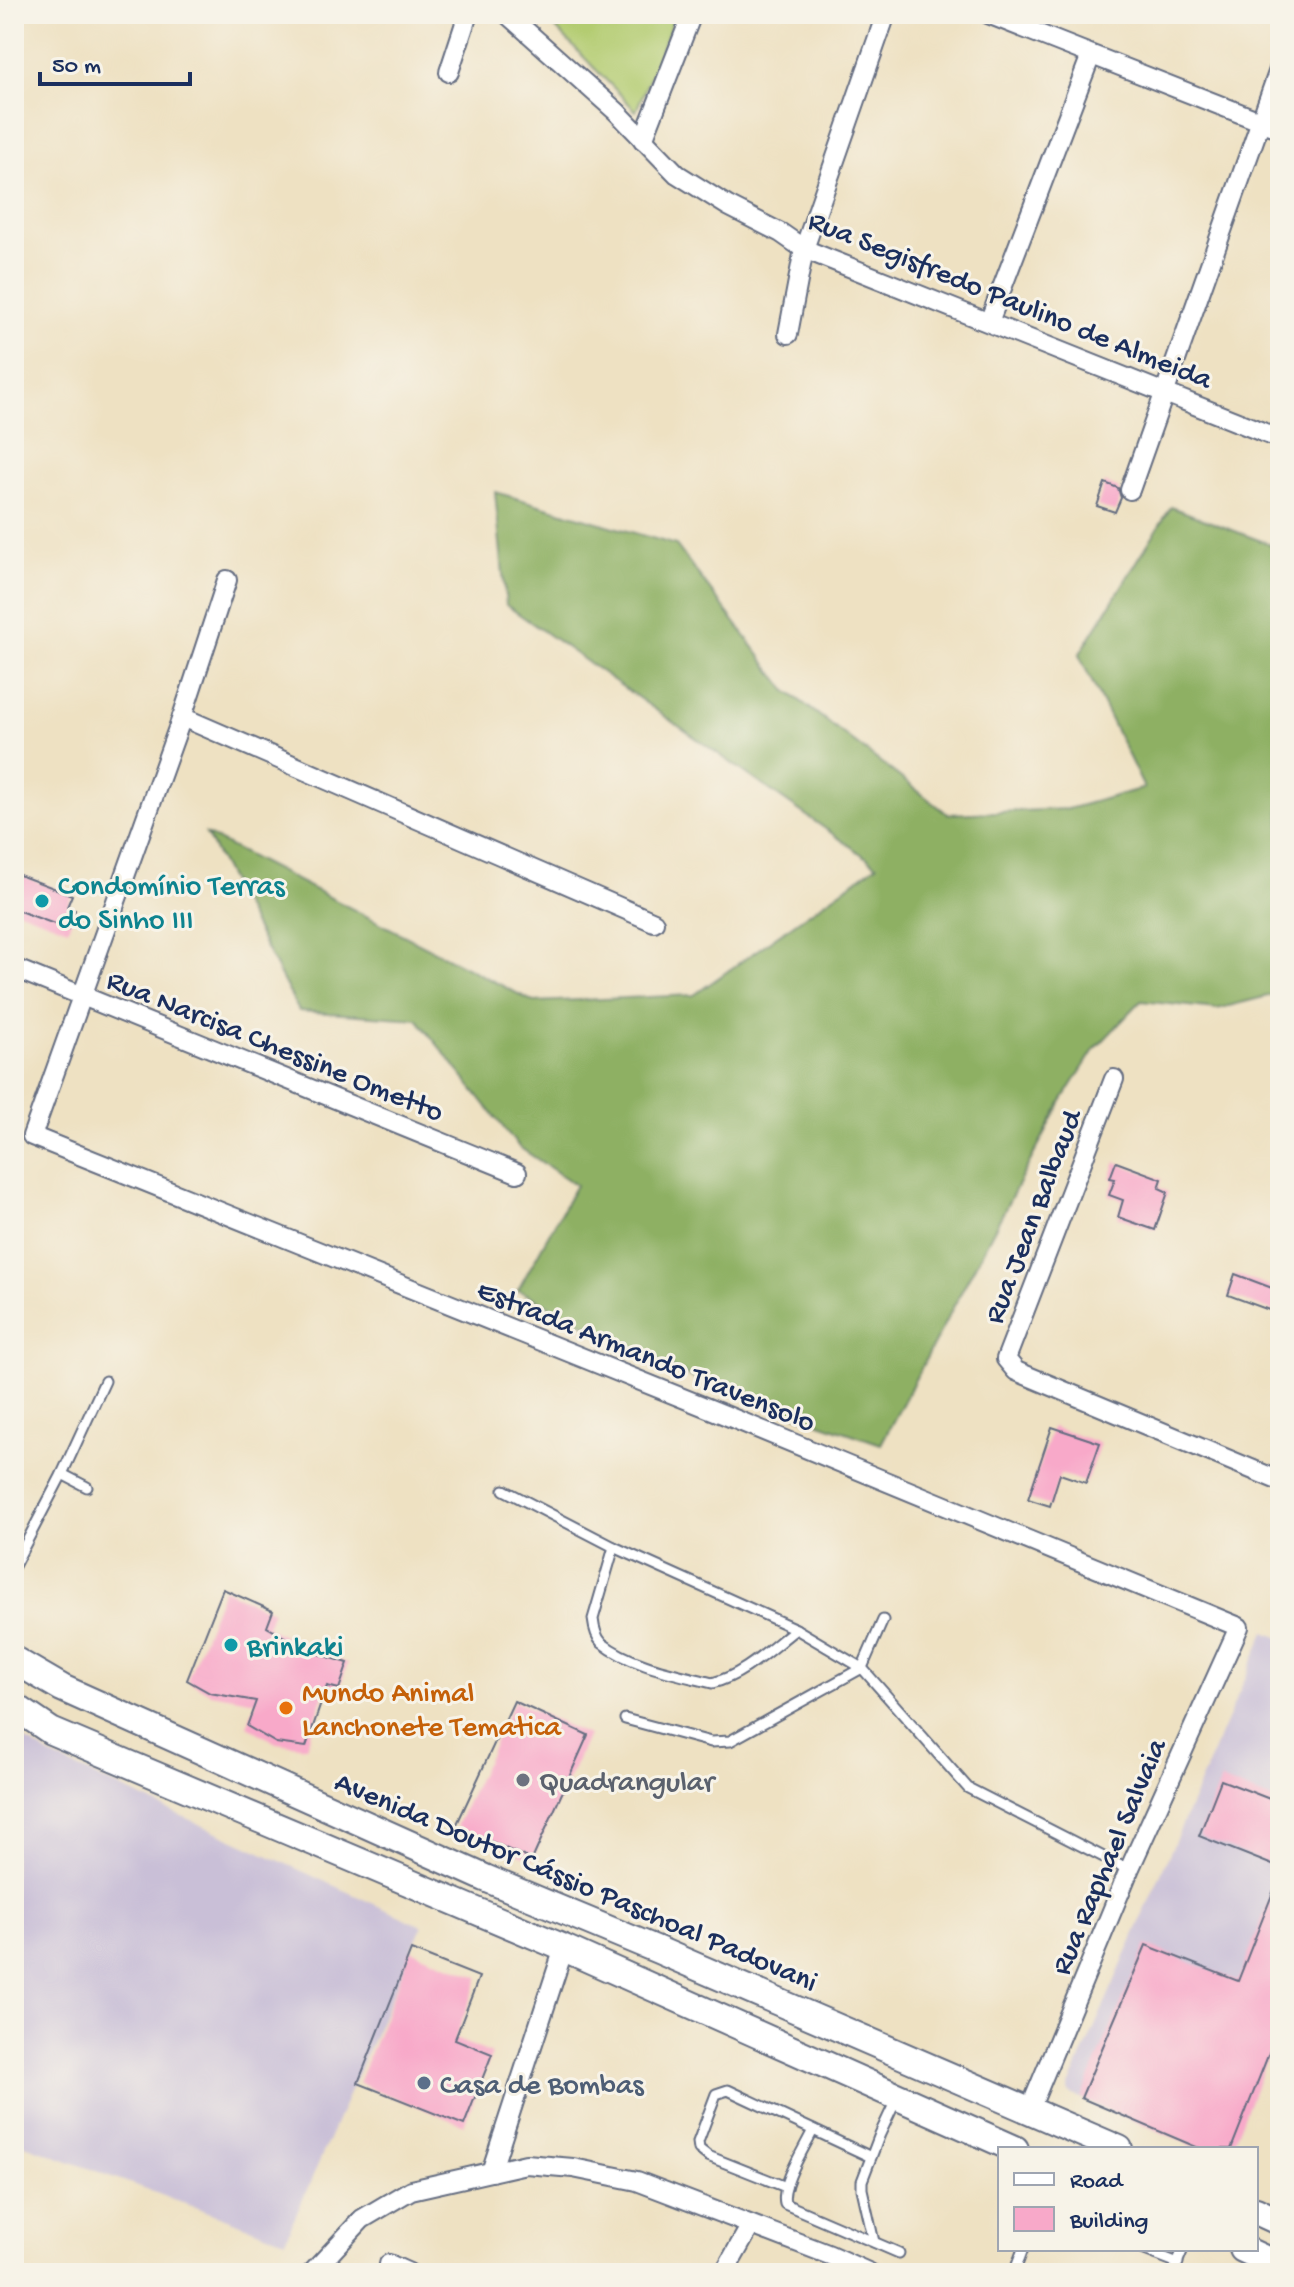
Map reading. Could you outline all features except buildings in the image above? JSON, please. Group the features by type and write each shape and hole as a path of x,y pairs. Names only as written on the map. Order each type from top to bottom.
{"main road":[{"name":"Avenida Doutor Cássio Paschoal Padovani","path":"14,1660 76,1695 485,1878 1115,2147"},
{"path":"14,1706 51,1731 564,1948 1010,2147"},
{"path":"564,1948 568,1935 577,1931 640,1950 658,1950"},
{"path":"1258,2212 1280,2222"},
{"path":"1280,2242 1280,2254"},
{"path":"1247,2251 1280,2266"}],"street":[{"path":"449,72 468,14"},
{"name":"Rua Segisfredo Paulino de Almeida","path":"507,14 617,112 677,174 804,249 1280,439"},
{"path":"643,140 692,14"},
{"path":"788,334 804,249 886,14"},
{"path":"988,14 1280,129"},
{"path":"989,322 1091,55"},
{"path":"1130,490 1280,67"},
{"path":"82,996 182,717 227,580"},
{"path":"182,717 654,922"},
{"name":"Rua Narcisa Chessine Ometto","path":"14,968 517,1173"},
{"name":"Estrada Armando Travensolo","path":"82,996 32,1136 725,1415 1239,1627"},
{"name":"Rua Jean Balbaud","path":"1114,1079 1006,1359 1016,1371 1280,1481"},
{"name":"Rua Raphael Salvaia","path":"1030,2109 1129,1870 1239,1627"},
{"path":"491,2172 564,1948"},
{"path":"312,2273 362,2219 411,2190 526,2164 573,2168 637,2181 870,2273"},
{"path":"724,2273 751,2225"},
{"path":"389,2264 409,2273"}],"lane":[{"path":"14,1566 62,1474 105,1381"},
{"path":"62,1474 87,1487"},
{"path":"504,1490 614,1547 796,1629 862,1668 968,1788 1129,1870"},
{"path":"614,1547 593,1619 594,1630 600,1641 641,1664 712,1683 721,1681 737,1673 796,1629"},
{"path":"625,1719 711,1742 730,1741 862,1668 883,1620"},
{"path":"786,2187 708,2156 699,2149 698,2142 716,2094 728,2090 871,2157"},
{"path":"874,2242 862,2189 871,2157 897,2098"},
{"path":"813,2130 786,2187 785,2204 899,2253"},
{"path":"1014,2273 1022,2251"},
{"path":"1146,2251 1176,2268"}],"shaded area":[{"path":"1265,1632 1280,1638 1280,2025 1232,2147 1196,2147 1091,2103 1069,2093 1068,2089"},
{"path":"14,1733 53,1757 422,1926 285,2240 14,2141"}],"green space":[{"path":"542,14 676,14 636,111"},
{"path":"495,492 676,545 786,690 948,814 1068,809 1144,788 1079,655 1171,507 1280,548 1280,993 1217,1009 1141,1001 1094,1050 1062,1101 881,1444 701,1382 518,1290 576,1185 519,1147 417,1019 299,1011 206,834 534,1002 694,995 877,865 506,605"}],"place":[{"name":"Condomínio Terras do Sinho III","path":"42,901"},
{"name":"Brinkaki","path":"231,1645"},
{"name":"Mundo Animal Lanchonete Tematica","path":"286,1708"},
{"name":"Quadrangular","path":"523,1780"},
{"name":"Casa de Bombas","path":"424,2083"}]}
